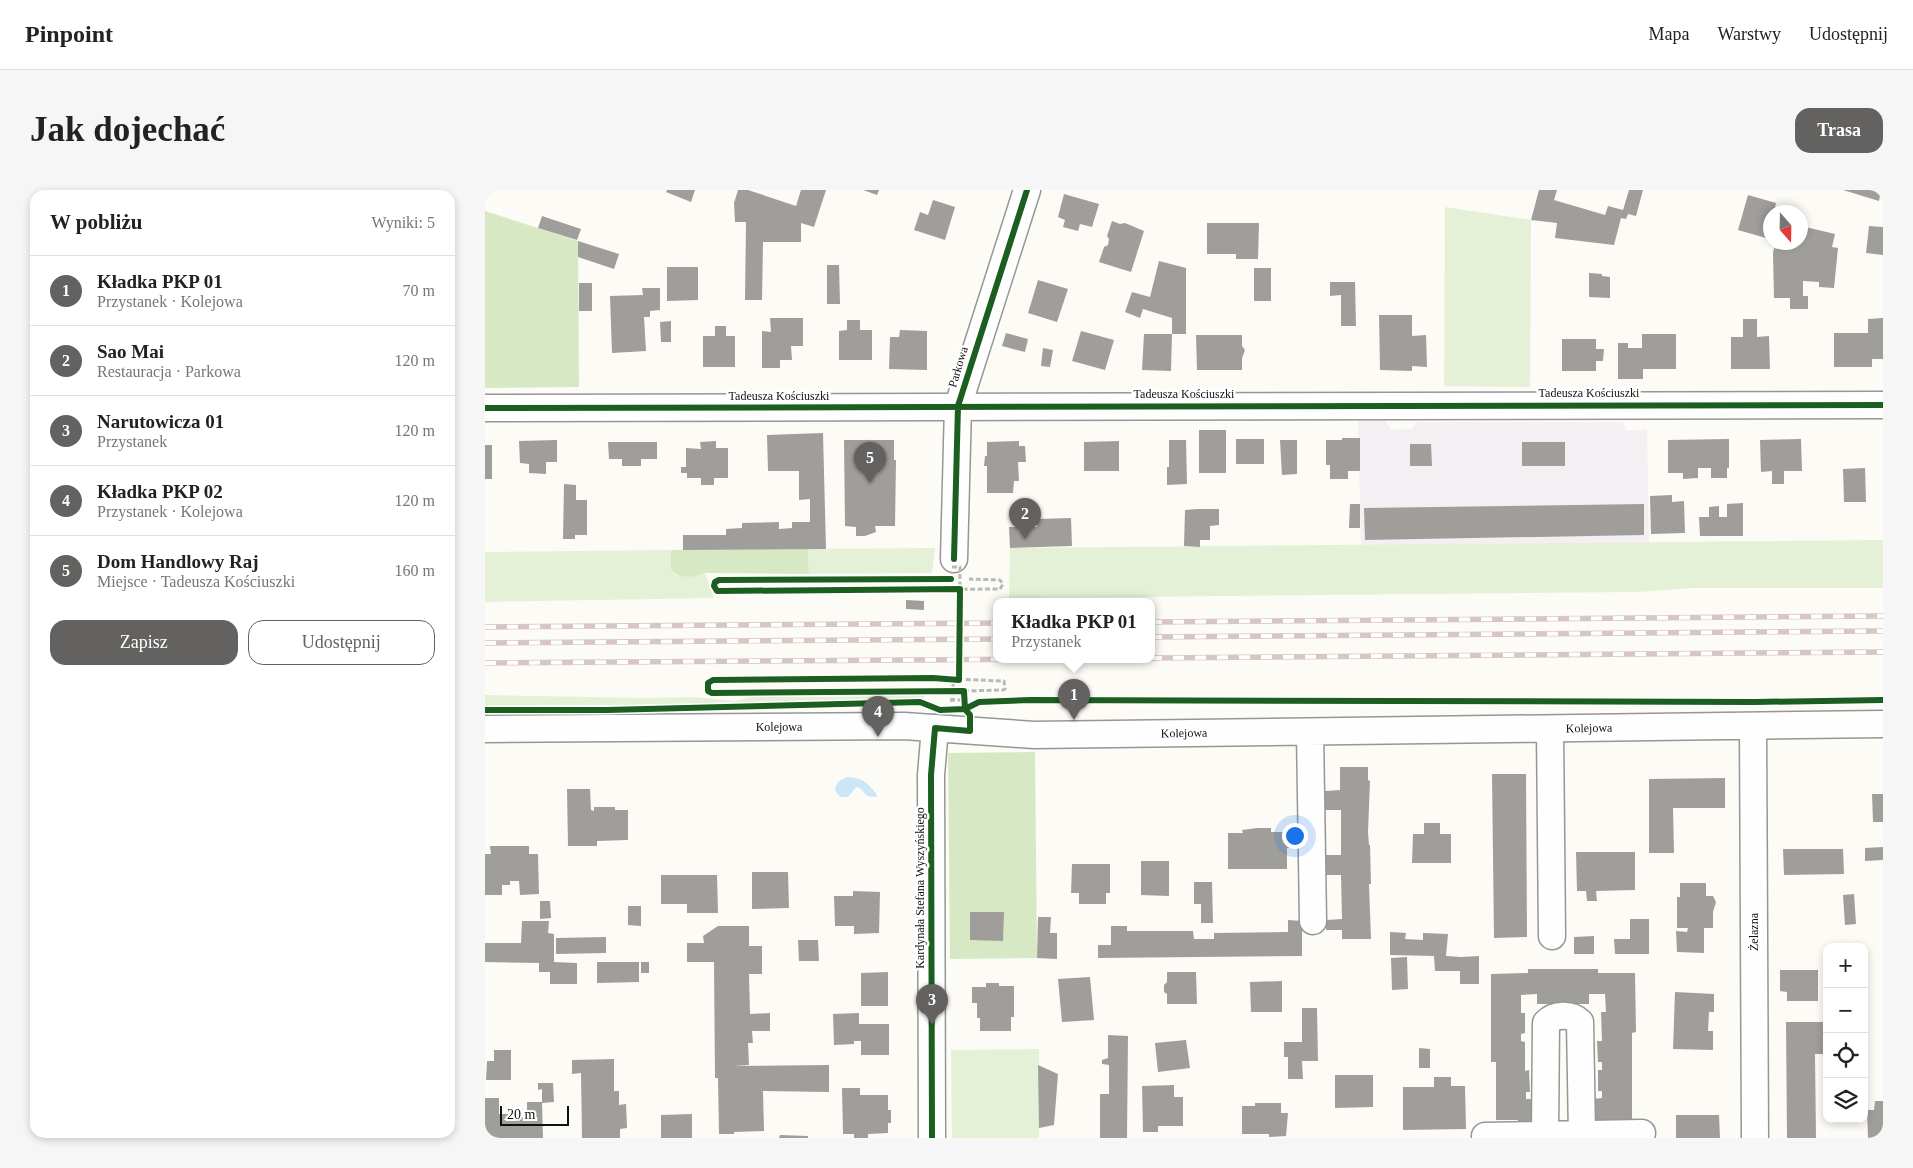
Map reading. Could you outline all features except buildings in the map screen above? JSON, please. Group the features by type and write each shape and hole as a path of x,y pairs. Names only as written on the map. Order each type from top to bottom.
{"street":[{"name":"Parkowa","path":"954,571 958,406 1027,190"},
{"name":"Tadeusza Kościuszki","path":"485,408 1883,405"},
{"name":"Kolejowa","path":"485,729 904,726 1034,735 1883,724"},
{"name":"Żelazna","path":"1753,726 1755,1138"},
{"name":"Kardynała Stefana Wyszyńskiego","path":"932,1138 931,775 935,728"},
{"path":"1551,729 1552,936"},
{"path":"1310,732 1313,921"},
{"path":"1485,1136 1642,1134"}],"path":[{"path":"954,571 960,567 959,680"},
{"path":"954,571 1000,580 1003,584 1000,588 959,589 717,591 714,586 715,582 719,580 954,571"},
{"path":"933,678 953,680 1004,681 1006,684 1003,690 708,692 708,683 713,680 933,678"},
{"path":"953,680 951,700 964,700"},
{"path":"965,691 966,710"},
{"path":"957,709 966,710 972,705"}],"shaded area":[{"path":"1358,421 1385,421 1391,430 1412,429 1417,422 1623,422 1627,431 1647,429 1649,542 1361,545"}],"green space":[{"path":"1445,207 1531,220 1530,387 1444,386"},
{"path":"485,211 578,241 579,387 485,388"},
{"path":"1883,540 1883,588 1692,588 1639,592 1009,598 1010,548"},
{"path":"935,548 932,573 809,574 808,549"},
{"path":"808,549 809,574 705,573 687,577 678,575 671,570 671,550"},
{"path":"671,550 671,570 675,575 698,576 705,573 714,598 485,602 485,552"},
{"path":"485,695 695,697 735,701 751,697 924,696 924,698 728,704 485,706"},
{"path":"1035,752 1037,958 950,959 948,753"},
{"path":"1039,1049 1039,1138 952,1138 951,1050"}],"water":[{"path":"847,777 857,778 864,782 871,787 877,795 876,797 867,796 860,788 856,787 848,797 840,797 835,790 836,785"}],"railway":[{"path":"1155,622 1883,616"},
{"path":"485,627 993,623"},
{"path":"1155,637 1883,631"},
{"path":"485,643 993,639"},
{"path":"1155,658 1883,652"},
{"path":"485,663 993,659"}],"cycle path":[{"path":"954,559 958,406 1027,190"},
{"path":"485,408 1883,405"},
{"path":"932,1138 931,775 935,728 970,731 970,715 965,709 964,691 712,693 708,691 708,683 713,680 933,678 959,680 960,589 717,591 714,586 715,582 719,580 951,579"},
{"path":"485,710 607,710 920,702 940,710 965,709 979,702 1031,700 1755,702 1883,700"}],"place":[{"name":"Dom Handlowy Raj","path":"870,483"},
{"name":"Sao Mai","path":"1025,539"},
{"name":"Kładka PKP 01","path":"1074,720"},
{"name":"Kładka PKP 02","path":"878,737"},
{"name":"Narutowicza 01","path":"932,1025"}]}
